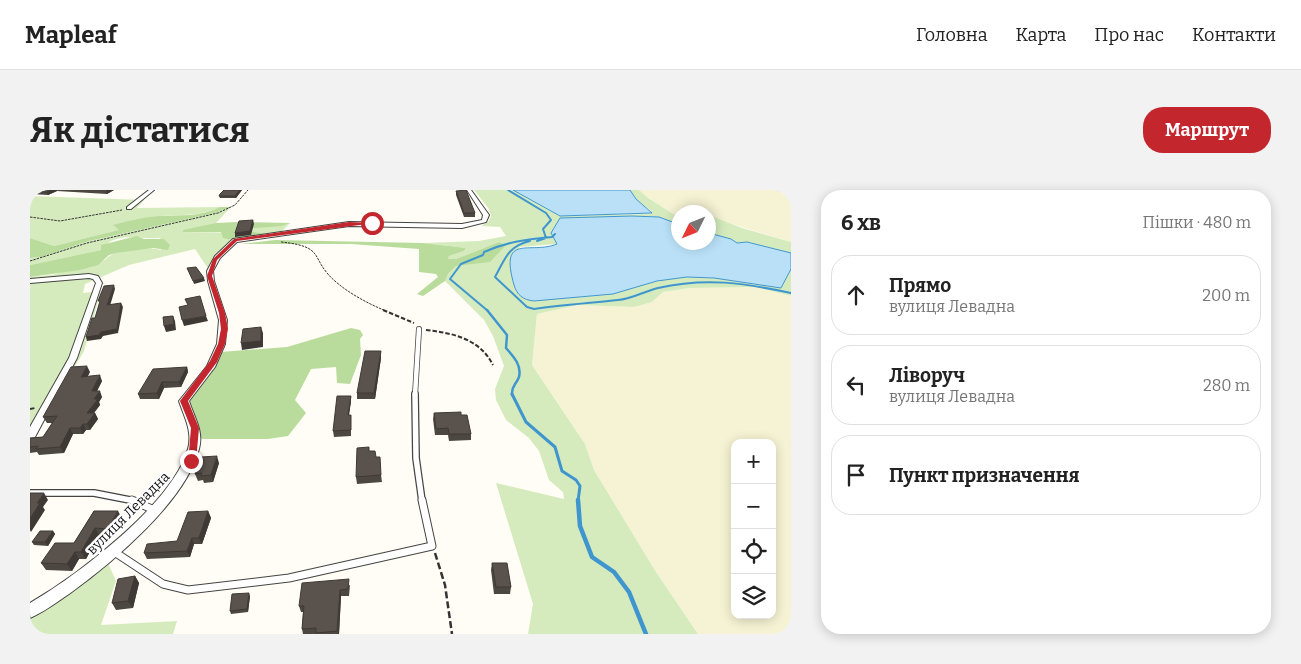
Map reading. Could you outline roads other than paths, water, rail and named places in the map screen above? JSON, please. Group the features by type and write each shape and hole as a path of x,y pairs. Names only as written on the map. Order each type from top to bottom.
{"street":[{"path":"129,208 152,190"},
{"name":"вулиця Левадна","path":"30,611 63,590 112,551 177,485 191,461 195,428 184,401 211,367 222,344 223,320 210,276 213,262 225,248 235,240 349,224 472,225 482,222 486,216 469,190"},
{"path":"30,281 88,276 96,278 98,283 73,358 30,437"}],"lane":[{"path":"112,551 163,584 188,590 289,578 432,546 420,486 414,435 414,386 419,329"},
{"path":"30,493 112,493 135,500 154,510"}],"water":[{"path":"513,190 630,190 636,199 652,213 560,216"},
{"path":"659,217 671,221 671,250 716,250 716,235 731,239 737,243 747,242 791,253 791,269 781,288 714,278 687,277 657,281 613,294 534,301 524,298 517,292 514,285 510,268 511,258 514,252 520,249 547,247 557,244 551,233 560,218"}],"waterway":[{"path":"508,190 546,213 551,220 543,229 546,238"},
{"path":"546,238 552,237 555,234"},
{"path":"487,310 450,279 461,264 483,255 484,252 509,243 546,238"},
{"path":"537,241 546,238"},
{"path":"530,241 517,246 508,254 495,277 527,307 534,309 623,299 658,288 692,283 741,284 791,293"},
{"path":"487,310 507,335 506,348 516,361 519,369 519,377 513,387 512,394"},
{"path":"512,394 526,422 555,447 562,471 576,480 580,486 578,501"},
{"path":"578,501 580,526 592,557 614,572 629,592 646,634"}]}
